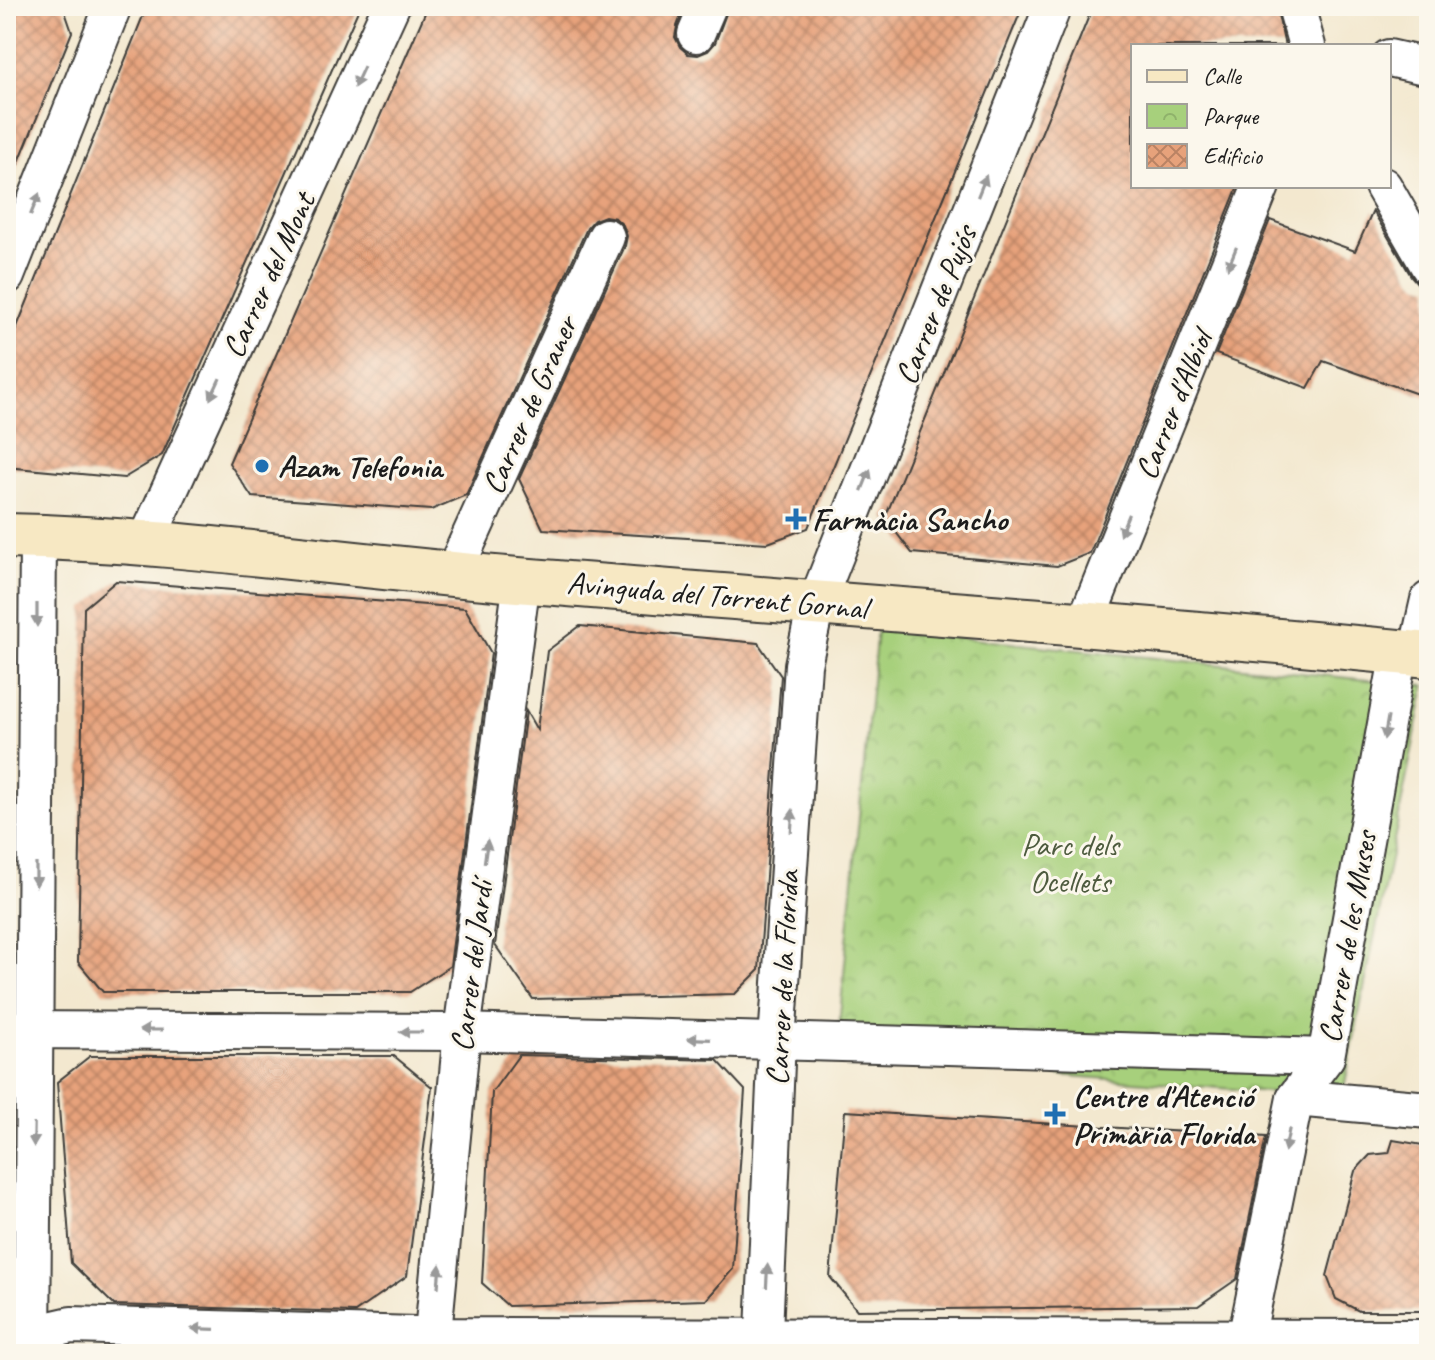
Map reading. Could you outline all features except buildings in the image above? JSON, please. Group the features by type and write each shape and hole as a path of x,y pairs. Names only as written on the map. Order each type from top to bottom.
{"street":[{"path":"6,276 113,6"},
{"name":"Carrer del Mont","path":"145,544 391,6"},
{"name":"Carrer de Pujós","path":"816,604 1053,6"},
{"path":"1391,58 1429,67"},
{"name":"Carrer d'Albiol","path":"1085,623 1260,188"},
{"path":"1384,188 1429,266"},
{"name":"Carrer de Graner","path":"453,574 606,237"},
{"path":"22,536 20,1029 23,1341 71,1325 432,1345 1245,1345 1429,1338"},
{"name":"Avinguda del Torrent Gornal","path":"22,536 1415,653"},
{"name":"Carrer del Jardí","path":"432,1345 462,1032 522,580"},
{"name":"Carrer de les Muses","path":"1245,1345 1295,1098 1326,1057 1429,600"},
{"name":"Carrer de la Florida","path":"764,1346 777,1041 803,665 816,604"},
{"path":"20,1029 462,1032 1326,1057"},
{"path":"1295,1098 1429,1110"}],"green space":[{"name":"Parc dels Ocellets","path":"877,629 1425,686 1342,1098 836,1057"}],"place":[{"name":"Azam Telefonia","path":"262,466"},
{"name":"Farmàcia Sancho","path":"796,519"},
{"name":"Centre d'Atenció Primària Florida","path":"1055,1114"}]}
